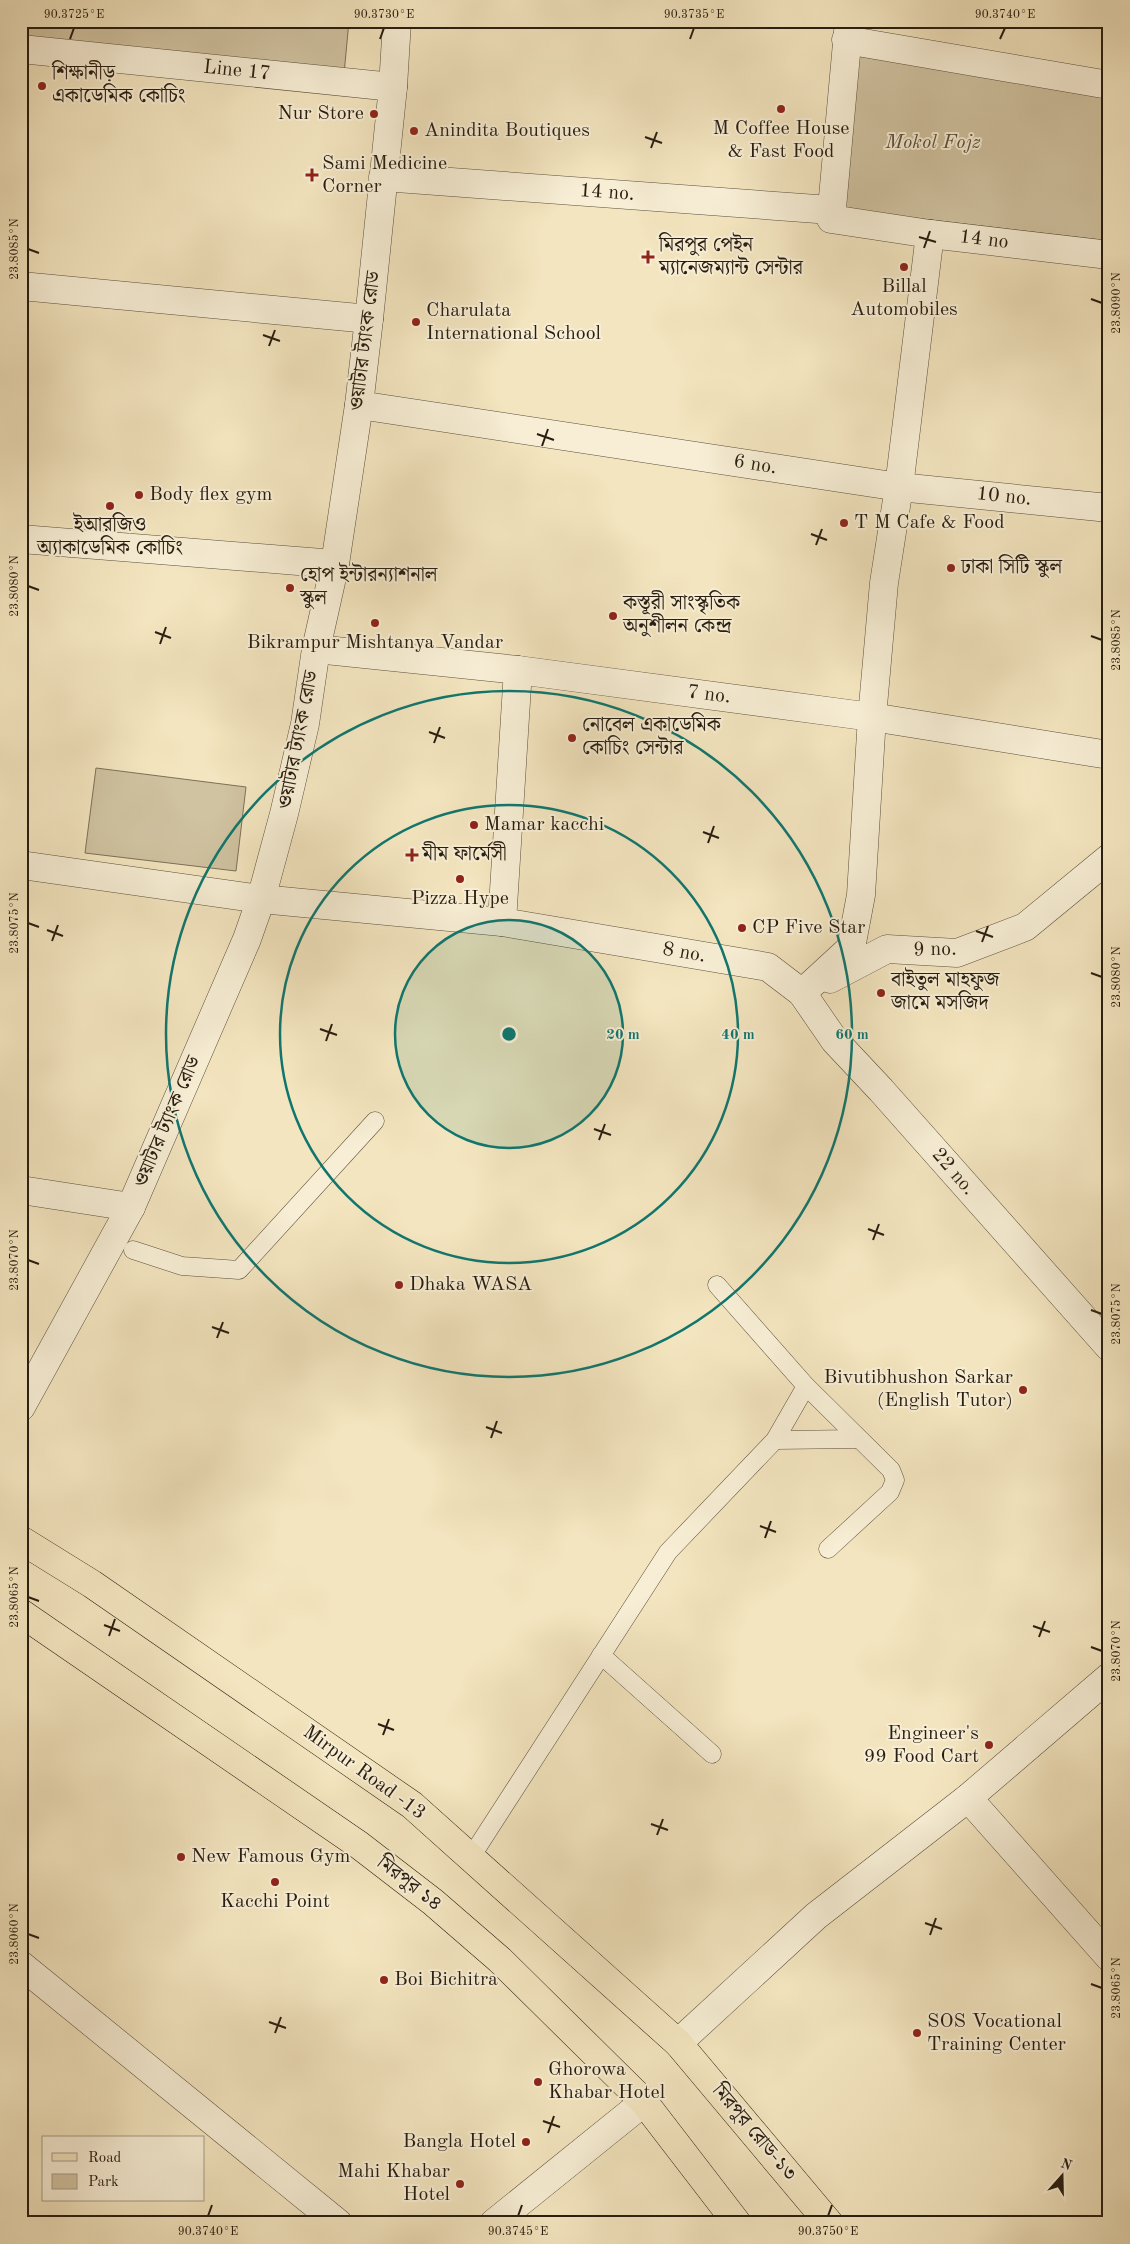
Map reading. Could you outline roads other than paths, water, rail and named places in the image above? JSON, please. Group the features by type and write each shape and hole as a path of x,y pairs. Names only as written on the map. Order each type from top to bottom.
{"main road":[{"name":"Mirpur Road -13","path":"21,1540 92,1584 404,1799 678,2043"},
{"name":"মিরপুর ১৪","path":"21,1613 359,1846 433,1902 500,1960 644,2102 737,2223"},
{"name":"মিরপুর রোড-১৩","path":"678,2043 829,2223"}],"street":[{"name":"ওয়াটার ট্যাংক রোড","path":"21,1407 131,1207 243,948 261,899 284,814 305,724 316,649 335,564 359,405 369,319 393,87 397,21"},
{"path":"831,215 848,31 1109,85"},
{"name":"Line 17","path":"21,50 393,87"},
{"name":"14 no.","path":"383,177 831,215"},
{"name":"14 no","path":"831,215 930,234 1109,255"},
{"path":"802,993 851,948 861,895 872,717 884,583 899,486 930,234"},
{"path":"21,286 369,319"},
{"name":"6 no.","path":"359,405 899,486"},
{"name":"10 no.","path":"899,486 1109,508"},
{"path":"21,539 335,564"},
{"name":"7 no.","path":"316,649 518,670 872,717"},
{"path":"502,922 518,670"},
{"path":"872,717 1109,755"},
{"name":"8 no.","path":"21,865 261,899 502,922 768,968 802,993"},
{"name":"9 no.","path":"802,993 887,949 957,953 1025,927 1105,869"},
{"name":"22 no.","path":"802,993 834,1041 881,1090 1109,1347"},
{"path":"21,1190 131,1207"},
{"path":"678,2043 816,1916 968,1798 1107,1684"},
{"path":"968,1798 1109,1958"},
{"path":"21,1965 338,2223"},
{"path":"494,2223 644,2102"}],"lane":[{"path":"133,1250 182,1266 239,1270 375,1121"},
{"path":"717,1285 806,1386 891,1470 895,1480 890,1492 828,1549"},
{"path":"471,1857 668,1552 775,1440 806,1386"},
{"path":"775,1440 858,1439"},
{"path":"601,1655 712,1754"}],"place":[{"name":"শিক্ষানীড় একাডেমিক কোচিং","path":"42,86"},
{"name":"M Coffee House & Fast Food","path":"781,109"},
{"name":"Nur Store","path":"374,114"},
{"name":"Anindita Boutiques","path":"414,131"},
{"name":"Sami Medicine Corner","path":"312,175"},
{"name":"মিরপুর পেইন ম্যানেজম্যান্ট সেন্টার","path":"648,257"},
{"name":"Billal Automobiles","path":"904,267"},
{"name":"Charulata International School","path":"416,322"},
{"name":"Body flex gym","path":"139,495"},
{"name":"ইআরজিও অ্যাকাডেমিক কোচিং","path":"110,506"},
{"name":"T M Cafe & Food","path":"844,523"},
{"name":"ঢাকা সিটি স্কুল","path":"951,568"},
{"name":"হোপ ইন্টারন্যাশনাল স্কুল","path":"290,588"},
{"name":"কস্তূরী সাংস্কৃতিক অনুশীলন কেন্দ্র","path":"613,616"},
{"name":"Bikrampur Mishtanya Vandar","path":"375,623"},
{"name":"নোবেল একাডেমিক কোচিং সেন্টার","path":"572,738"},
{"name":"Mamar kacchi","path":"474,825"},
{"name":"মীম ফার্মেসী","path":"412,855"},
{"name":"Pizza Hype","path":"460,879"},
{"name":"CP Five Star","path":"742,928"},
{"name":"বাইতুল মাহফুজ জামে মসজিদ","path":"881,993"},
{"name":"Dhaka WASA","path":"399,1285"},
{"name":"Bivutibhushon Sarkar (English Tutor)","path":"1023,1390"},
{"name":"Engineer's 99 Food Cart","path":"989,1745"},
{"name":"New Famous Gym","path":"181,1857"},
{"name":"Kacchi Point","path":"275,1882"},
{"name":"Boi Bichitra","path":"384,1980"},
{"name":"SOS Vocational Training Center","path":"917,2033"},
{"name":"Ghorowa Khabar Hotel","path":"538,2082"},
{"name":"Bangla Hotel","path":"526,2142"},
{"name":"Mahi Khabar Hotel","path":"460,2184"}],"park label":[{"name":"Mokol Fojz","path":"933,143"}]}
